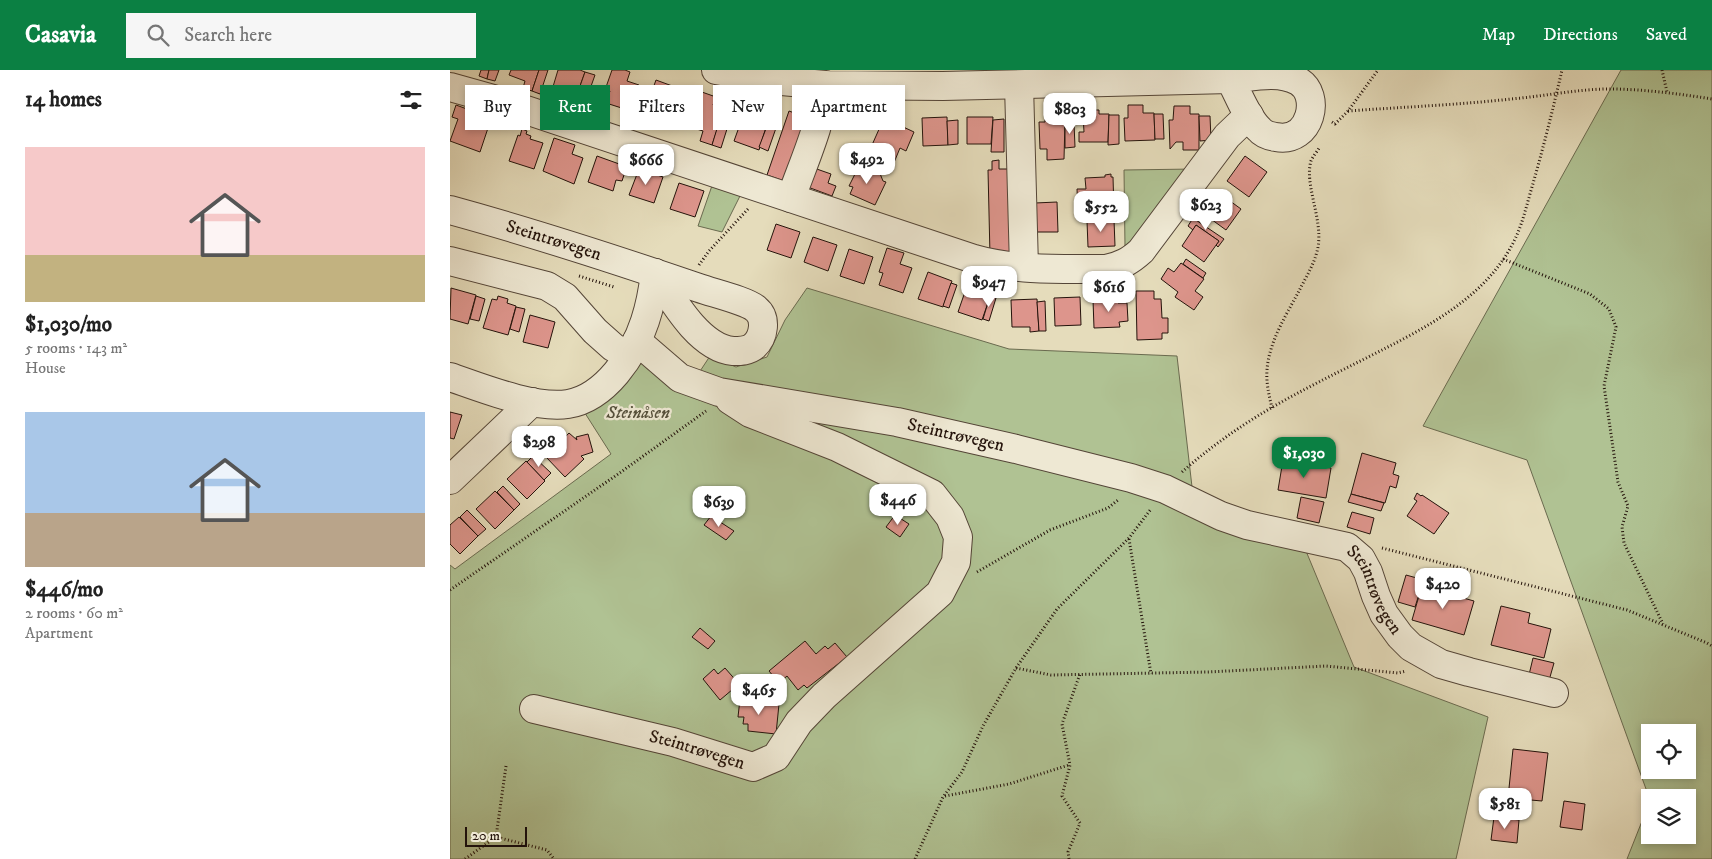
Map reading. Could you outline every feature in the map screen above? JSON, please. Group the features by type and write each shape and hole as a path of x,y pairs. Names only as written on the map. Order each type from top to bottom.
{"street":[{"path":"716,70 779,81 825,85"},
{"path":"905,86 1019,85 1287,76 1300,82 1307,90 1320,123 1306,126 1299,134 1291,137 1280,138 1268,135 1258,129 1230,79"},
{"path":"1019,85 1024,267"},
{"path":"450,87 493,99 974,260 1024,267 1106,269 1117,267 1133,259 1141,251 1226,136 1249,115"},
{"path":"779,194 812,130"},
{"name":"Steintrøvegen","path":"450,210 517,229 655,273 755,308 760,313 763,322 762,335 759,341 748,350 741,351 721,348 713,343 697,331 686,318 655,273"},
{"path":"450,261 547,286 565,297 595,331 613,347 632,349"},
{"path":"450,377 532,402 568,404 581,400 597,391 610,380 632,349 645,322 655,273"},
{"name":"Steintrøvegen","path":"632,349 680,378 718,392 897,422 1016,448 1131,478 1165,489 1220,516 1247,525 1348,547 1361,558 1384,614 1400,636 1411,647 1441,664 1554,693"},
{"name":"Steintrøvegen","path":"534,709 673,742 753,767 776,757 799,722 824,696 940,594 956,562 958,537 950,517 932,494 837,447 750,413 718,392"},
{"path":"456,468 532,402"}],"path":[{"path":"1320,123 1335,124 1348,111 1378,70"},
{"path":"915,859 943,797 962,772 983,726 1016,668 1057,609 1129,538 1165,489 1191,464 1240,427 1272,408 1430,325 1462,303 1503,259 1522,222 1562,70"},
{"path":"1662,70 1667,92"},
{"path":"1348,111 1491,101 1556,95 1581,90 1618,89 1667,92 1712,98"},
{"path":"1320,123 1335,124"},
{"path":"1272,408 1267,384 1270,356 1279,329 1314,263 1317,249 1319,224 1310,169 1312,160 1321,145"},
{"path":"686,284 709,251 779,194"},
{"path":"1503,259 1590,294 1609,309 1616,327 1604,386 1618,482 1628,506 1622,527 1624,543 1663,624"},
{"path":"450,590 711,408 718,392"},
{"path":"974,574 1050,530 1108,508 1118,500 1131,478"},
{"path":"1129,538 1151,674"},
{"path":"1378,547 1627,610 1712,646"},
{"path":"1016,668 1052,675 1151,674 1326,666 1398,673 1441,664"},
{"path":"1069,859 1068,852 1080,823 1062,796 1070,765 1062,724 1080,674"},
{"path":"943,797 1009,784 1070,765"},
{"path":"465,859 496,837 506,766"},
{"path":"496,837 547,850 554,859"}],"green space":[{"path":"1621,70 1712,70 1712,859 1627,859 1641,824 1641,844 1696,844 1696,789 1646,789 1642,779 1696,779 1696,724 1641,724 1641,775 1527,460 1423,426"},
{"path":"1194,169 1144,240 1125,247 1124,170"},
{"path":"715,177 745,186 722,232 698,226"},
{"name":"Steinåsen","path":"807,288 1009,349 1177,356 1195,513 1306,551 1354,667 1488,717 1456,859 450,859 450,565 455,569 611,454 583,410 641,358 685,394 710,356 736,367 767,357 785,320"}],"building":[{"path":"481,70 489,70 487,79 479,76"},
{"path":"489,70 499,70 495,81 487,79"},
{"path":"511,70 539,70 532,91 530,90 530,85 524,85 525,81 509,75"},
{"path":"539,70 548,70 543,85 540,85 540,94 532,91"},
{"path":"558,70 580,70 585,72 580,85 554,85"},
{"path":"612,70 625,70 630,72 627,81 639,85 620,85 620,107 610,104 610,85 607,85"},
{"path":"585,72 595,75 591,85 580,85"},
{"path":"656,80 670,85 654,85"},
{"path":"703,92 713,96 713,130 717,130 712,145 700,141 703,131 700,130 703,130"},
{"path":"456,105 465,108 465,130 487,130 480,152 450,141 458,119 452,117"},
{"path":"1128,105 1143,105 1143,113 1154,113 1155,140 1125,141 1124,118 1128,118"},
{"path":"1174,106 1190,106 1190,114 1199,114 1199,150 1183,150 1183,142 1176,142 1170,149 1169,120 1173,120"},
{"path":"1090,110 1099,110 1099,114 1109,114 1108,142 1079,142 1079,132 1084,132 1083,115 1090,114"},
{"path":"789,111 792,112 792,130 804,130 787,182 767,175"},
{"path":"1154,114 1163,114 1164,139 1155,139"},
{"path":"1109,115 1119,115 1119,144 1108,145"},
{"path":"1053,116 1053,121 1065,121 1064,159 1047,160 1047,149 1040,149 1039,122 1045,122 1045,117"},
{"path":"1199,116 1210,116 1211,140 1200,141"},
{"path":"947,117 948,145 923,146 922,118"},
{"path":"967,117 993,117 991,144 967,144"},
{"path":"1004,119 1004,152 991,152 993,120"},
{"path":"958,120 958,144 948,145 947,121"},
{"path":"1065,123 1074,123 1075,147 1065,148"},
{"path":"905,128 914,132 906,151 900,148 893,165 868,154 879,130 905,130"},
{"path":"522,130 524,130 527,131 526,134 531,136 530,139 543,143 534,169 509,161 518,135 520,136"},
{"path":"717,130 727,130 721,148 712,145"},
{"path":"738,130 765,130 759,150 734,141"},
{"path":"765,130 775,130 768,151 759,147"},
{"path":"554,138 575,145 572,154 583,158 574,184 543,171"},
{"path":"597,156 622,165 621,167 626,169 622,181 616,180 613,191 588,182"},
{"path":"1245,156 1267,172 1249,197 1227,181"},
{"path":"999,160 999,169 1009,169 1012,256 990,256 988,170 992,170 992,161"},
{"path":"863,164 879,171 883,181 886,182 875,205 850,194 853,187 849,186 857,170 860,171"},
{"path":"811,167 831,174 828,183 836,186 832,196 805,186"},
{"path":"639,169 663,177 654,203 629,195"},
{"path":"1111,174 1111,177 1113,177 1114,211 1078,212 1077,189 1086,189 1085,178 1105,177 1105,175"},
{"path":"679,183 704,191 695,217 670,209"},
{"path":"1219,193 1241,209 1226,230 1204,214"},
{"path":"1057,202 1058,232 1036,232 1035,203"},
{"path":"1193,218 1224,239 1218,247 1216,245 1219,241 1196,225 1193,230 1188,226"},
{"path":"1114,220 1115,246 1088,247 1087,221"},
{"path":"776,224 800,232 791,258 767,250"},
{"path":"1196,225 1219,241 1204,262 1182,246"},
{"path":"813,237 837,245 828,271 804,262"},
{"path":"887,248 904,253 900,264 912,268 903,293 879,285 883,273 879,272"},
{"path":"849,249 873,257 864,284 840,276"},
{"path":"1186,259 1206,273 1203,278 1183,264"},
{"path":"1181,263 1204,279 1195,291 1203,297 1194,310 1175,297 1178,292 1161,279 1168,268 1174,272"},
{"path":"928,272 952,281 943,307 918,299"},
{"path":"951,283 957,285 949,308 943,306"},
{"path":"967,286 991,294 982,320 958,312"},
{"path":"451,288 476,295 468,324 450,319"},
{"path":"1136,291 1154,291 1154,299 1161,299 1162,318 1168,318 1168,333 1162,333 1162,339 1137,340"},
{"path":"476,296 485,299 479,321 470,319"},
{"path":"498,296 508,299 507,303 516,306 508,335 483,328 492,299 497,300"},
{"path":"990,296 996,298 989,321 983,319"},
{"path":"1080,297 1081,325 1055,326 1054,298"},
{"path":"1037,299 1039,331 1030,332 1030,327 1012,327 1011,300"},
{"path":"1118,299 1118,303 1127,303 1128,321 1119,322 1120,327 1094,328 1093,300"},
{"path":"1045,301 1046,331 1039,331 1037,302"},
{"path":"516,307 525,309 519,332 510,329"},
{"path":"530,315 555,322 548,348 523,342"},
{"path":"450,412 462,415 454,439 450,438"},
{"path":"569,433 577,440 576,437 588,434 593,452 581,456 584,459 565,477 546,457"},
{"path":"1362,453 1396,463 1393,474 1399,476 1396,488 1390,486 1385,503 1351,494"},
{"path":"533,456 551,473 544,480 527,462"},
{"path":"1283,460 1331,468 1326,498 1278,490"},
{"path":"526,461 545,481 527,499 507,479"},
{"path":"503,486 520,504 514,510 497,492"},
{"path":"495,491 514,510 495,529 476,509"},
{"path":"1417,493 1449,513 1434,534 1407,516 1417,501 1414,499"},
{"path":"1351,494 1384,503 1381,511 1348,502"},
{"path":"1301,497 1324,502 1319,523 1297,518"},
{"path":"467,510 486,529 478,536 460,517"},
{"path":"1352,512 1374,518 1370,534 1347,527"},
{"path":"895,515 909,524 900,537 886,527"},
{"path":"711,516 734,531 726,540 704,525"},
{"path":"459,517 478,536 460,554 450,544 450,525"},
{"path":"1406,575 1442,585 1442,587 1423,582 1415,607 1398,602"},
{"path":"1423,582 1443,588 1442,592 1474,601 1464,635 1412,620"},
{"path":"1501,606 1530,613 1528,623 1551,629 1544,658 1491,645"},
{"path":"700,628 715,641 708,649 692,637"},
{"path":"805,641 816,654 825,646 828,649 835,643 847,657 807,688 804,685 798,690 787,676 779,683 769,671"},
{"path":"1533,658 1554,663 1548,684 1528,679"},
{"path":"725,668 739,684 720,700 703,679 714,669 718,674"},
{"path":"740,699 779,704 776,734 748,731 748,724 743,724 744,717 738,717"},
{"path":"1513,749 1548,753 1542,801 1508,798"},
{"path":"1564,801 1585,804 1582,830 1560,827"},
{"path":"1494,817 1519,820 1517,843 1491,840"}]}
